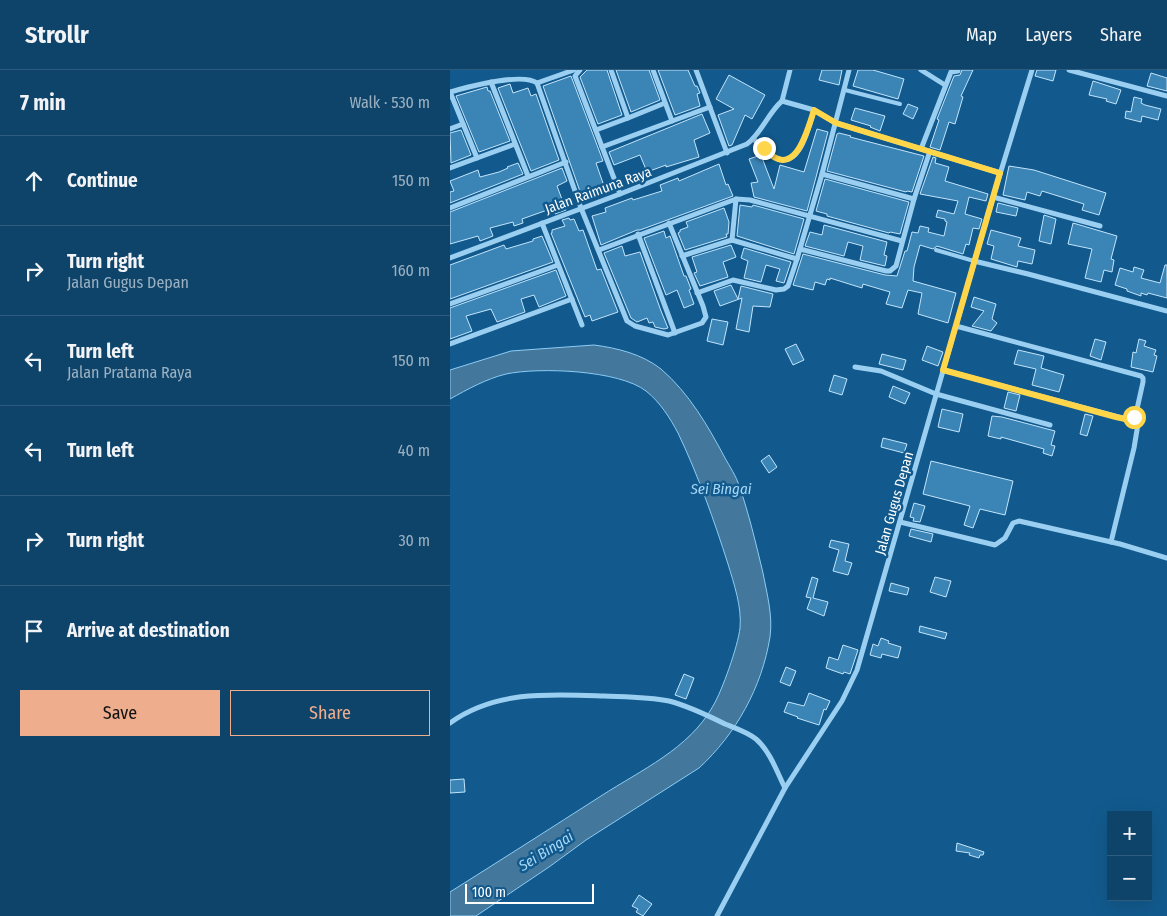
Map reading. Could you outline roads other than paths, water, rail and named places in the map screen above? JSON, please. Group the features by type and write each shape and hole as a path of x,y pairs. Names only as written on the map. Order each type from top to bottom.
{"street":[{"path":"477,158 450,92 491,82 528,79 537,83 574,70"},
{"path":"580,70 575,76 620,194"},
{"path":"611,70 628,118"},
{"path":"653,70 672,121"},
{"path":"696,70 727,152"},
{"path":"790,70 782,101 771,112 752,139 773,157 788,159 799,151 804,143 814,110"},
{"path":"697,292 733,280 776,290 784,289 788,286 822,174 849,70"},
{"path":"921,70 945,86"},
{"name":"Jalan Gugus Depan","path":"717,916 785,788 851,686 863,653 974,261 1032,70"},
{"path":"1069,70 1167,96"},
{"path":"921,149 951,72 958,71"},
{"path":"491,82 528,176"},
{"path":"537,83 581,208 629,323 665,335 702,323 705,320 705,312 669,223"},
{"path":"782,101 814,110 836,123 1000,173"},
{"path":"596,130 665,103"},
{"path":"602,147 710,107"},
{"path":"450,129 463,124"},
{"name":"Jalan Raimuna Raya","path":"450,258 727,152 747,144 752,139"},
{"path":"450,168 515,144"},
{"path":"800,249 890,271 896,266 914,199 930,151"},
{"path":"450,208 566,162"},
{"path":"822,174 914,199"},
{"path":"993,197 1100,226"},
{"path":"599,250 736,199 750,200 902,241"},
{"path":"732,240 736,199"},
{"path":"542,223 582,325"},
{"path":"638,234 675,333"},
{"path":"682,256 732,240 797,259"},
{"path":"974,261 1167,312"},
{"path":"450,304 558,265"},
{"path":"450,344 572,299"},
{"path":"956,326 1143,378 1136,414 1138,424 1134,448 1112,542"},
{"path":"855,367 881,371 936,394 1050,425"},
{"path":"943,370 1126,419 1132,419 1136,414"},
{"path":"900,522 995,545 1002,542 1011,524 1017,521 1112,542 1167,558"},
{"path":"450,723 474,709 530,695 650,698 682,705 749,734 766,751 785,788"}],"lane":[{"path":"845,90 900,104"},
{"path":"936,250 974,261"}],"water":[{"name":"Sei Bingai","path":"594,345 629,352 646,359 661,369 689,399 712,434 739,485 763,573 768,597 771,629 766,656 754,691 736,725 699,768 586,840 476,916 450,916 450,892 648,767 678,747 691,735 703,721 717,699 736,646 740,628 739,604 717,531 699,481 678,433 651,395 634,384 617,378 578,372 538,371 499,376 450,399 450,370 511,351"}]}
